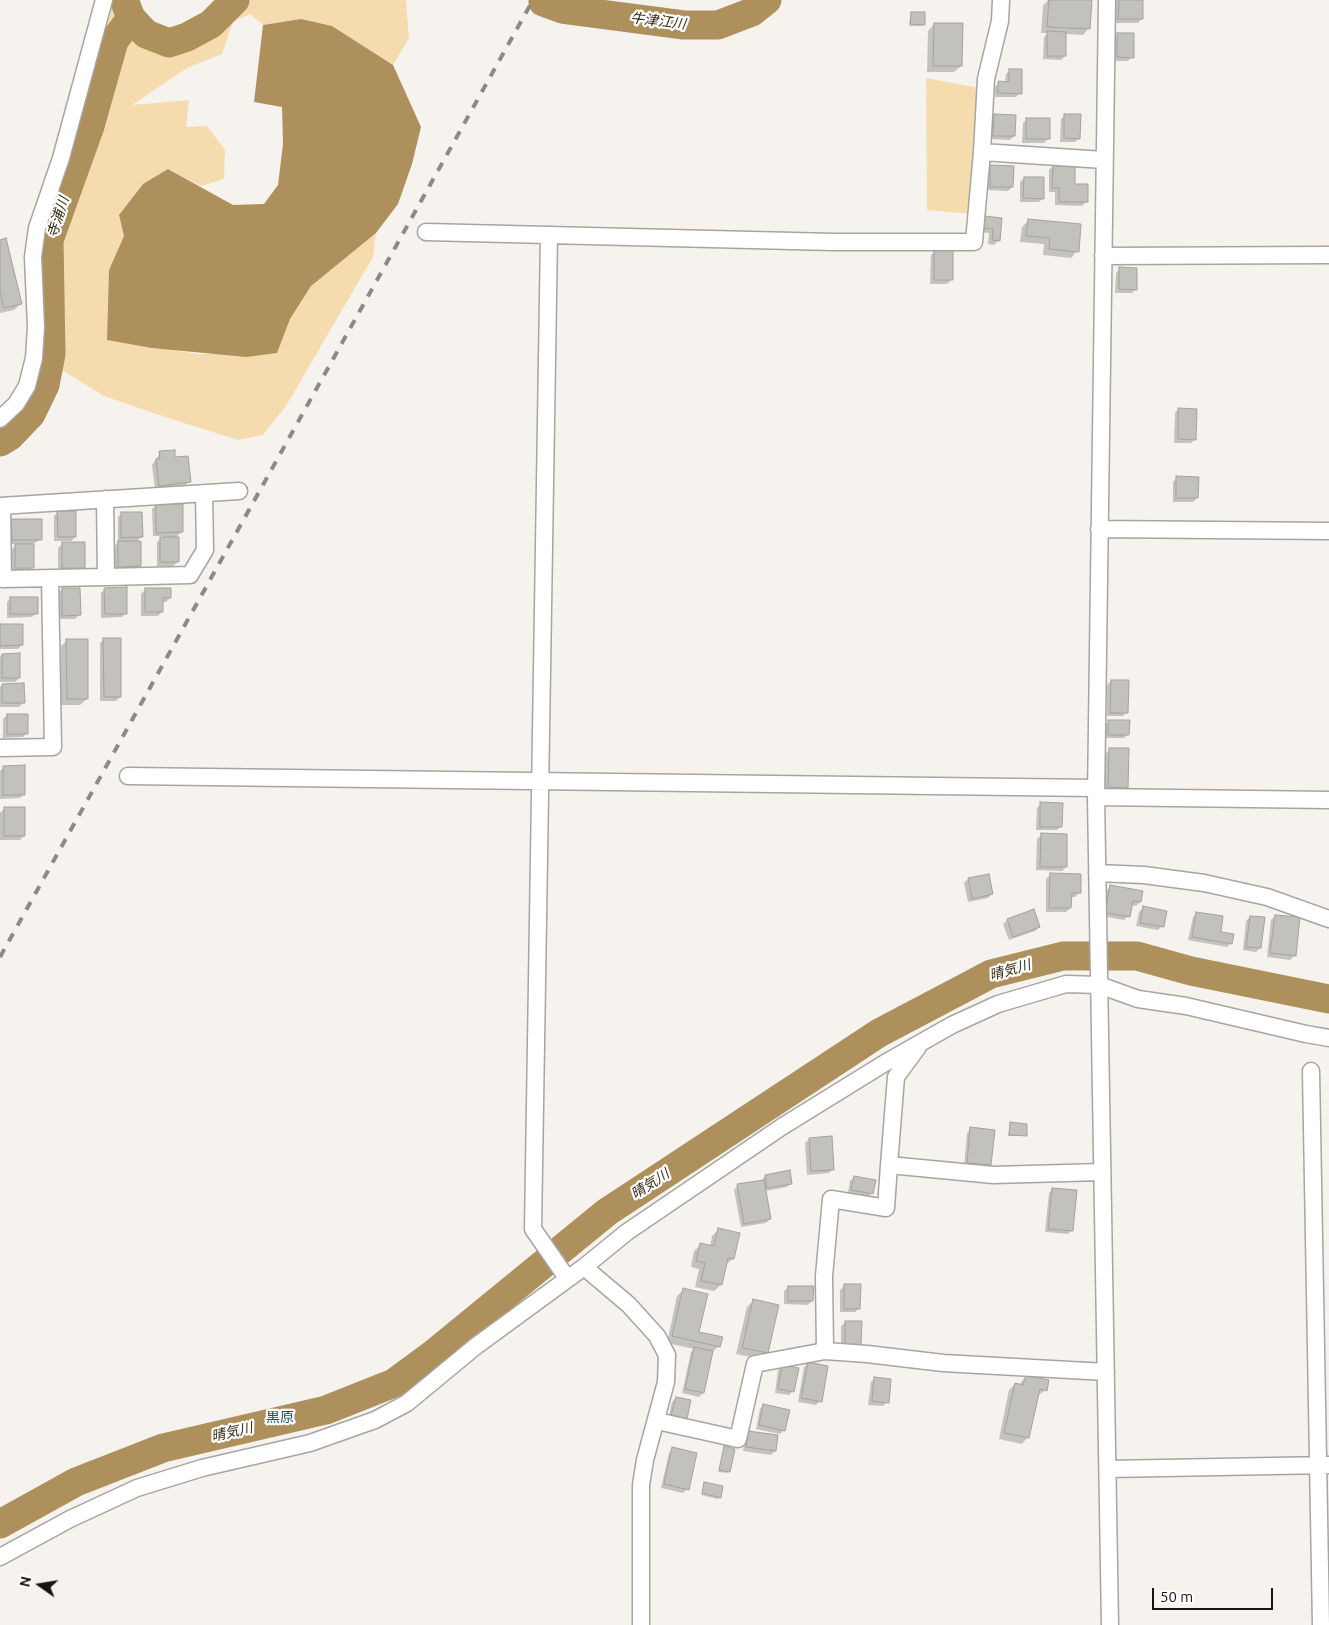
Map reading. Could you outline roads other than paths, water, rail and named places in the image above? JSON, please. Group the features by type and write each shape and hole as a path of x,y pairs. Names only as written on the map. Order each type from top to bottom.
{"street":[{"path":"0,419 16,404 27,386 34,358 36,327 33,257 37,228 61,158 104,0"},
{"path":"426,232 833,242 974,242 986,78 1000,21 1001,0"},
{"path":"1106,0 1096,793 1110,1625"},
{"path":"982,152 1104,160"},
{"path":"549,236 533,1228 564,1275"},
{"path":"1103,256 1329,255"},
{"path":"204,493 205,550 190,576 3,579 1,506 105,499 204,493 238,491"},
{"path":"105,499 106,577"},
{"path":"1100,529 1329,531"},
{"path":"0,748 53,747 50,578"},
{"path":"128,776 540,781 1329,800"},
{"path":"1097,873 1144,875 1204,883 1267,897 1329,918"},
{"path":"0,1557 70,1519 138,1488 202,1468 310,1443 375,1420 407,1403 564,1275 584,1267 627,1232 784,1126 922,1042 970,1016 1021,996 1066,984 1099,985 1138,999 1186,1006 1329,1038"},
{"path":"825,1351 824,1276 832,1199 886,1208 896,1076 922,1042"},
{"path":"1311,1071 1324,1465 1321,1625"},
{"path":"889,1165 993,1175 1102,1172"},
{"path":"584,1267 629,1305 658,1336 667,1355 666,1382 645,1460 641,1485 641,1625"},
{"path":"657,1421 738,1439 754,1364 825,1351 943,1363 1106,1372"},
{"path":"1108,1469 1324,1465"}],"waterway":[{"name":"牛津江川","path":"125,2 131,18 146,34 169,43 187,37 211,24 235,0"},
{"name":"牛津江川","path":"543,2 562,9 684,25 718,25 752,12 767,0"},
{"name":"寺浦川","path":"0,442 10,436 31,414 45,385 51,354 49,240 90,126 114,41 131,18"},
{"name":"晴気川","path":"0,1524 76,1482 163,1448 326,1410 394,1383 432,1355 607,1212 879,1033 991,974 1063,956 1137,956 1191,971 1329,999"}],"railway":[{"path":"0,957 533,0"}],"district":[{"name":"黒原","path":"280,1417"}]}
